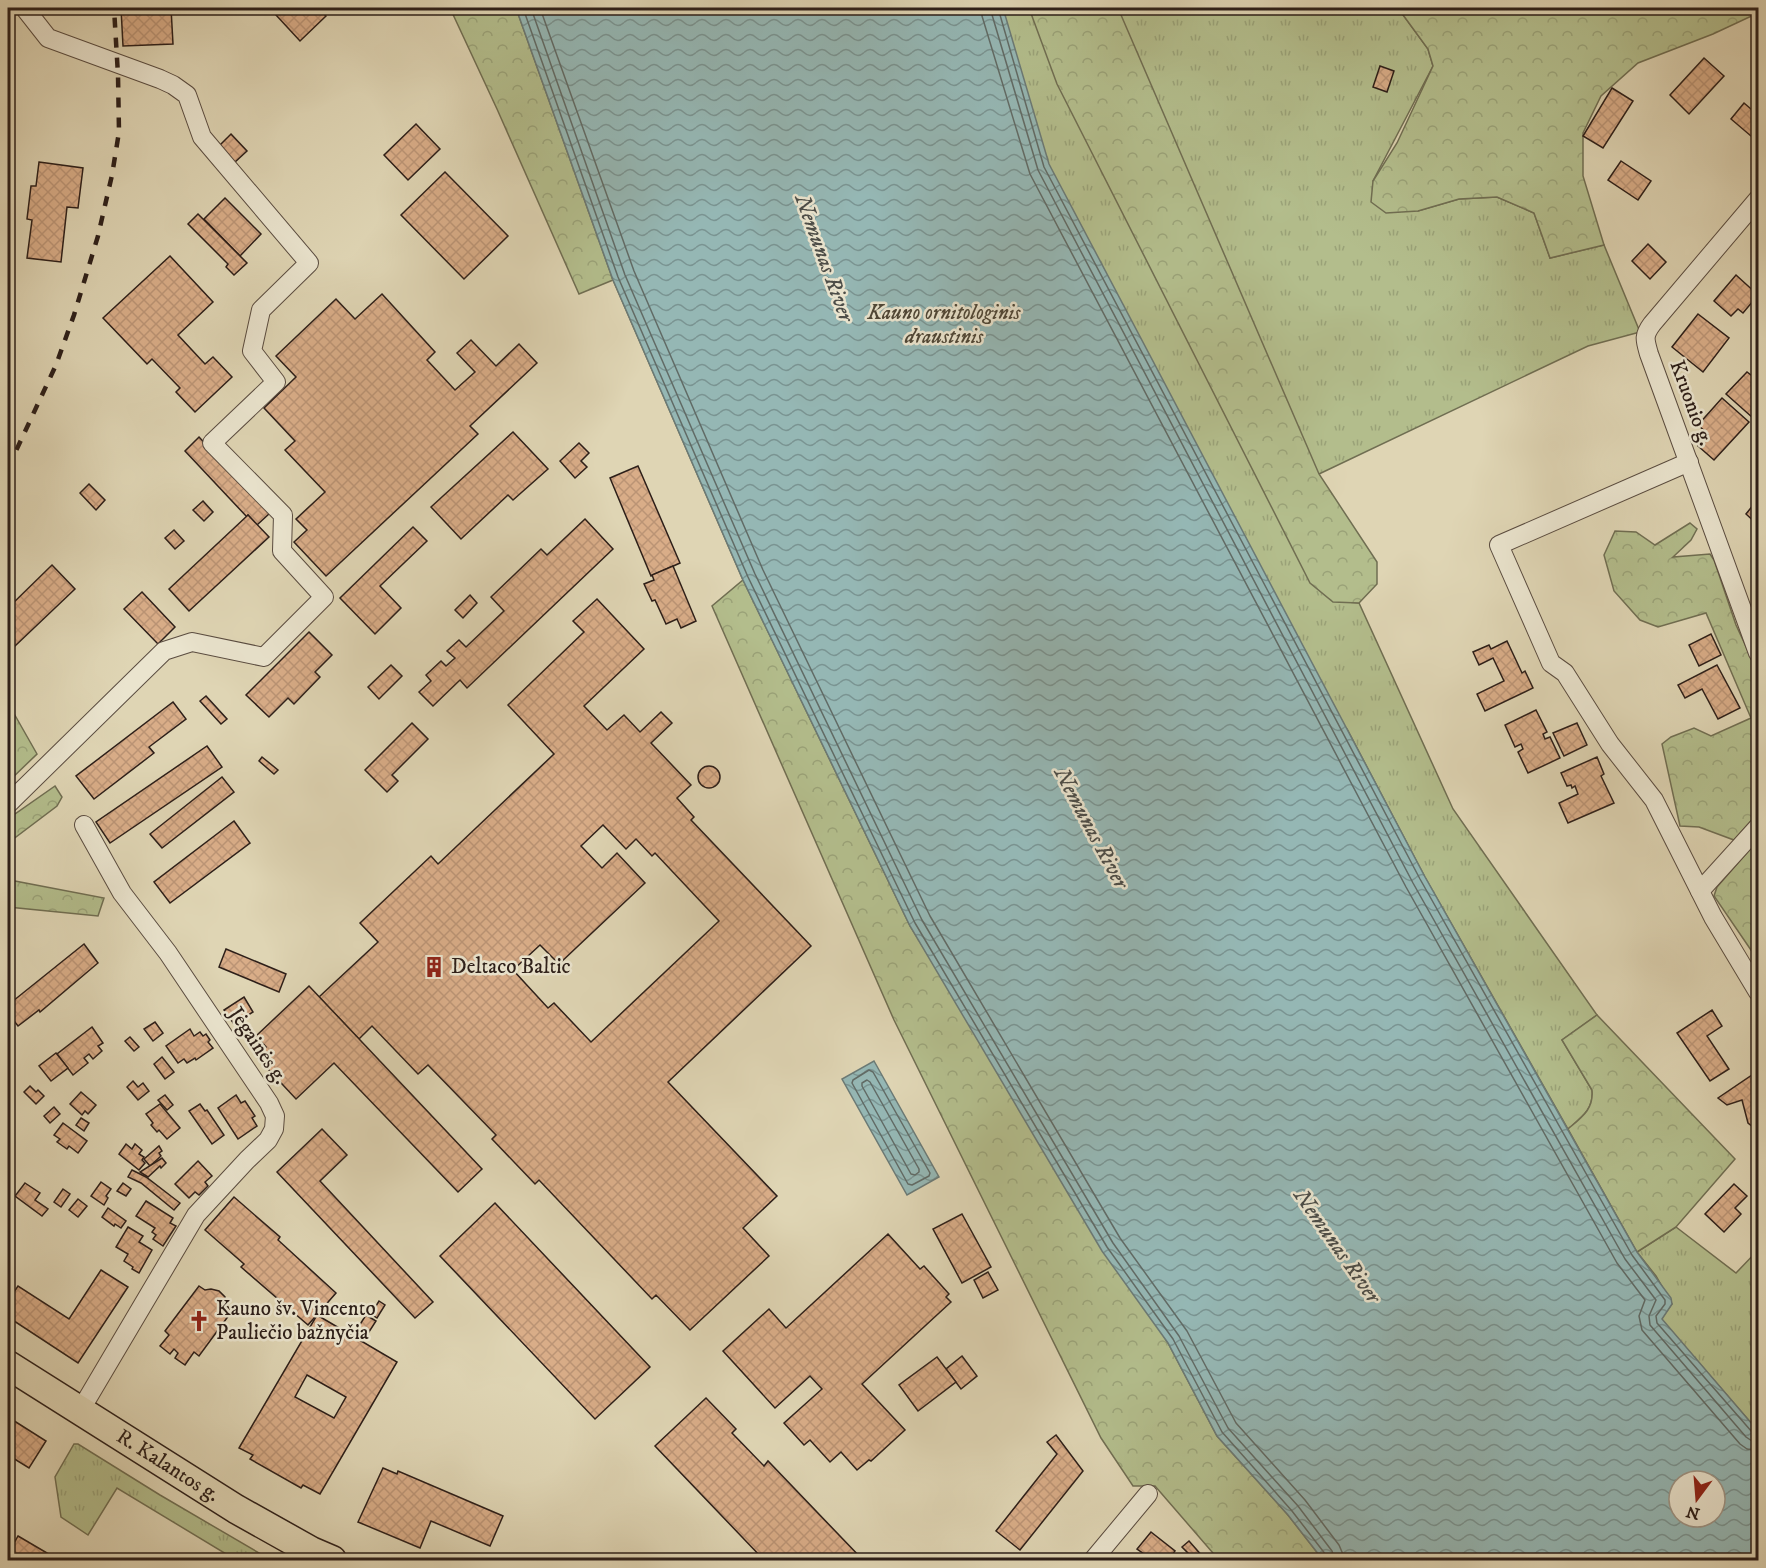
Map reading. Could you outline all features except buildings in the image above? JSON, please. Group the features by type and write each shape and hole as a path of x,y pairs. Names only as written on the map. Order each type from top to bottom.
{"main road":[{"name":"R. Kalantos g.","path":"8,1365 236,1509 311,1551 332,1560"}],"street":[{"path":"8,804 164,651 192,642 264,657 324,597 282,551 283,515 212,443 276,382 252,351 261,310 309,264 202,136 187,95 160,79 48,38 26,8"},
{"name":"Kruonio g.","path":"1758,199 1646,332 1645,338 1758,653"},
{"path":"1689,462 1499,545 1551,663 1565,673 1610,744 1654,800 1713,917 1758,992"},
{"name":"Jėgainės g.","path":"81,1411 196,1215 268,1140 274,1129 275,1116 269,1103 168,953 122,893 84,825"},
{"path":"1700,891 1758,827"},
{"path":"1093,1560 1148,1494"}],"green space":[{"path":"450,8 516,8 613,280 579,294"},
{"name":"Kauno ornitologinis draustinis","path":"516,8 1398,8 1428,49 1433,66 1373,181 1418,211 1459,199 1497,197 1534,213 1550,258 1604,245 1640,332 1588,346 1319,474 1348,602 1359,603 1453,809 1597,1015 1562,1040 1592,1090 1589,1108 1582,1116 1568,1129 1425,877 1347,729 743,580 613,280"},
{"path":"1029,8 1118,8 1319,474 1377,562 1377,584 1359,603 1333,602 1310,583 1057,84"},
{"path":"1398,8 1758,8 1758,13 1713,34 1638,63 1601,96 1583,133 1583,176 1604,245 1550,258 1534,213 1497,197 1459,199 1418,211 1386,213 1371,202 1373,181 1397,143 1433,66 1428,49"},
{"path":"1690,523 1697,529 1691,540 1673,557 1710,554 1736,625 1758,671 1758,813 1734,840 1699,827 1680,826 1662,744 1671,737 1694,728 1711,736 1751,718 1706,613 1658,627 1640,620 1614,591 1604,555 1615,531 1636,532 1655,545"},
{"path":"743,580 910,926 1168,1343 1217,1436 1288,1515 1323,1560 1219,1560 1155,1486 1133,1486 1101,1438 894,1020 712,606"},
{"path":"8,703 37,754 8,782"},
{"path":"55,786 62,797 57,806 8,843 8,819"},
{"path":"1758,840 1758,948 1753,953 1714,896 1717,887"},
{"path":"8,875 15,881 104,898 98,916 8,907"},
{"path":"1597,1015 1735,1159 1676,1227 1637,1252 1568,1129 1589,1108 1592,1090 1562,1040"},
{"path":"1676,1227 1736,1273 1758,1250 1758,1431 1661,1319 1672,1304 1656,1276 1637,1252"},
{"path":"74,1444 78,1444 271,1560 236,1560 117,1488 88,1535 61,1517 55,1477"}],"water":[{"name":"Nemunas River","path":"516,8 1003,8 1049,164 1425,877 1637,1252 1671,1298 1672,1304 1662,1319 1758,1431 1758,1560 1323,1560 1288,1515 1217,1436 1168,1343 1102,1251 910,926 743,580 613,280"},
{"path":"874,1061 939,1177 907,1195 842,1079"}],"railway":[{"path":"8,468 56,365 98,236 119,132 114,8"}],"place":[{"name":"Deltaco Baltic","path":"434,967"},
{"name":"Kauno šv. Vincento Pauliečio bažnyčia","path":"199,1321"}]}
